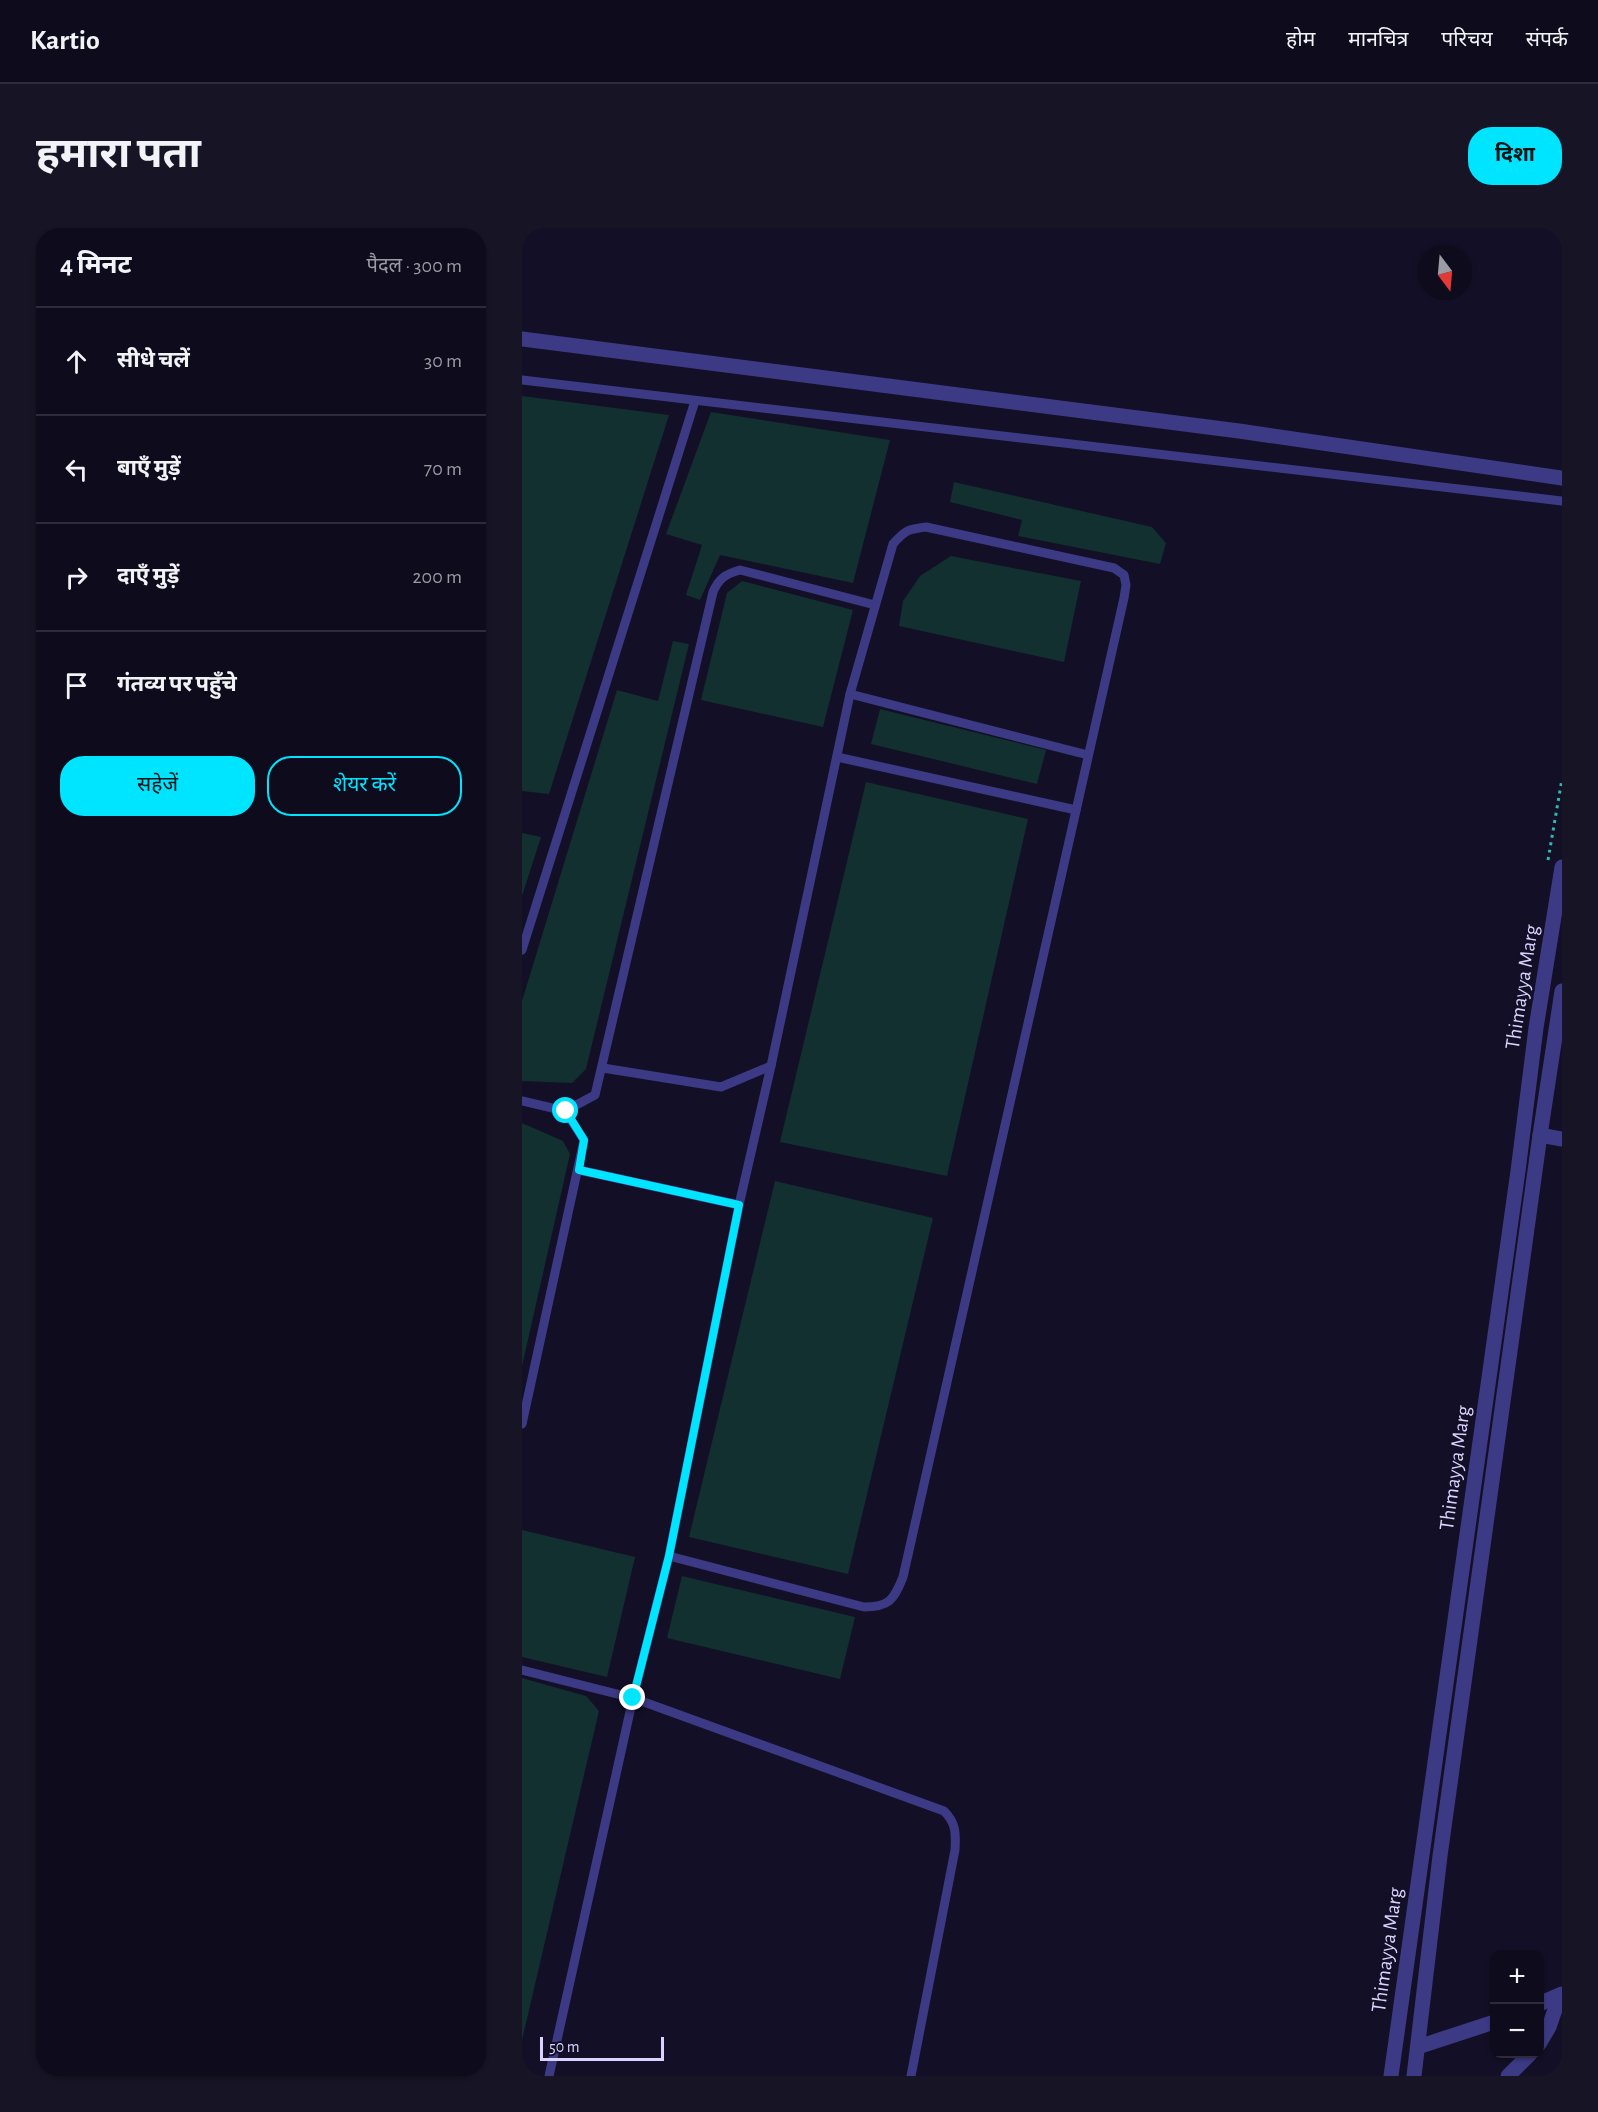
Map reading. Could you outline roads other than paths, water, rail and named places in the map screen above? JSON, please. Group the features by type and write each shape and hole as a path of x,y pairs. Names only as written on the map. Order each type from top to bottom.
{"street":[{"path":"522,339 1239,431 1562,478"},
{"name":"Thimayya Marg","path":"1391,2076 1536,1028 1562,867"},
{"name":"Thimayya Marg","path":"1414,2076 1440,1856 1562,991"},
{"path":"1536,1028 1557,1030"},
{"path":"1522,1133 1562,1138"},
{"path":"1544,2002 1561,1995"},
{"path":"1544,2036 1561,1995"},
{"path":"1418,2047 1490,2023"},
{"path":"1508,2076 1526,2058"}],"lane":[{"path":"522,380 1562,501"},
{"path":"522,950 694,401"},
{"path":"549,2076 633,1698 669,1556 739,1205 850,694 893,544 909,529 926,527 1114,568 1124,575 1126,585 903,1577 898,1590 889,1602 879,1607 864,1607 669,1556"},
{"path":"522,1101 566,1111 595,1095 713,592 718,580 728,573 740,570 875,605"},
{"path":"850,694 1088,755"},
{"path":"837,757 1076,810"},
{"path":"603,1068 721,1087 771,1066"},
{"path":"522,1425 584,1140 566,1111"},
{"path":"579,1170 739,1205"},
{"path":"522,1670 633,1698 944,1811 953,1820 956,1834 955,1850 911,2076"}]}
